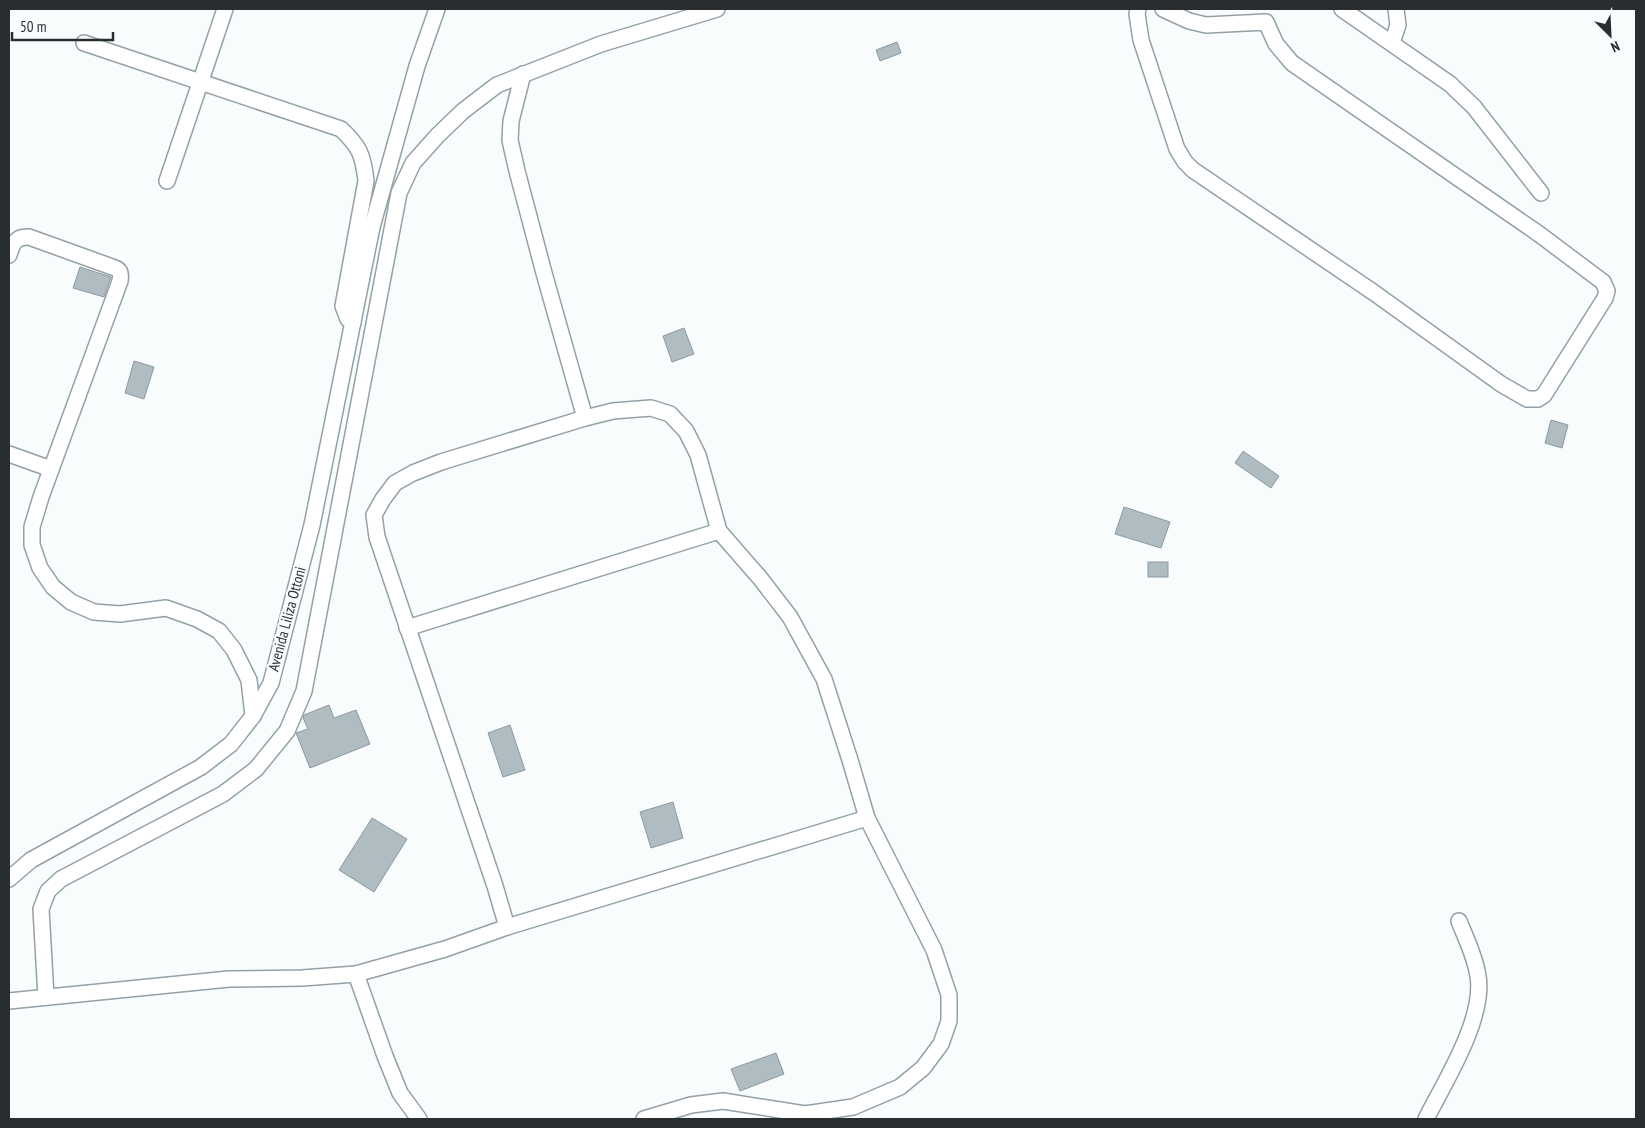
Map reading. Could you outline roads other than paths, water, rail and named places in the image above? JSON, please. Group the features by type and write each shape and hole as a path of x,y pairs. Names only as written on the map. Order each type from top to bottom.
{"street":[{"path":"167,181 226,9"},
{"name":"Avenida Liliza Ottoni","path":"9,879 31,860 201,767 231,744 254,716 271,682 312,525 372,228 417,66 437,9"},
{"path":"46,997 41,909 48,891 61,879 223,794 256,769 287,731 304,691 400,193 413,162 463,110 497,85 601,44 717,9"},
{"path":"1138,9 1141,40 1177,149 1185,162 1193,170 1373,292 1501,384 1527,399 1538,399 1544,395 1605,298 1607,291 1603,282 1539,234 1292,63 1276,44 1266,22 1206,25 1189,22 1163,9"},
{"path":"1345,9 1450,84 1474,107 1541,193"},
{"path":"1392,43 1398,25 1396,9"},
{"path":"84,43 341,129 356,143 364,161 366,181 343,306 348,319 353,323"},
{"path":"524,74 511,121 510,140 544,274 585,418"},
{"path":"9,255 16,240 29,237 115,268 120,272 120,281 51,469 32,527 32,545 40,568 53,587 71,602 94,612 120,614 166,608 197,619 218,630 234,650 249,680 254,716"},
{"path":"507,927 495,886 377,537 374,515 394,483 441,462 612,411 650,408 670,414 686,430 698,455 720,531 790,617 824,679 867,818 934,950 949,995 949,1021 941,1044 922,1068 900,1087 853,1107 805,1114 723,1100 691,1105 644,1119"},
{"path":"9,454 51,469"},
{"path":"407,628 720,531"},
{"path":"9,1001 229,979 302,978 356,974 445,949 507,927 867,818"},
{"path":"1426,1119 1469,1034 1477,1005 1478,978 1473,955 1459,921"},
{"path":"356,974 384,1056 400,1093 419,1119"}]}
